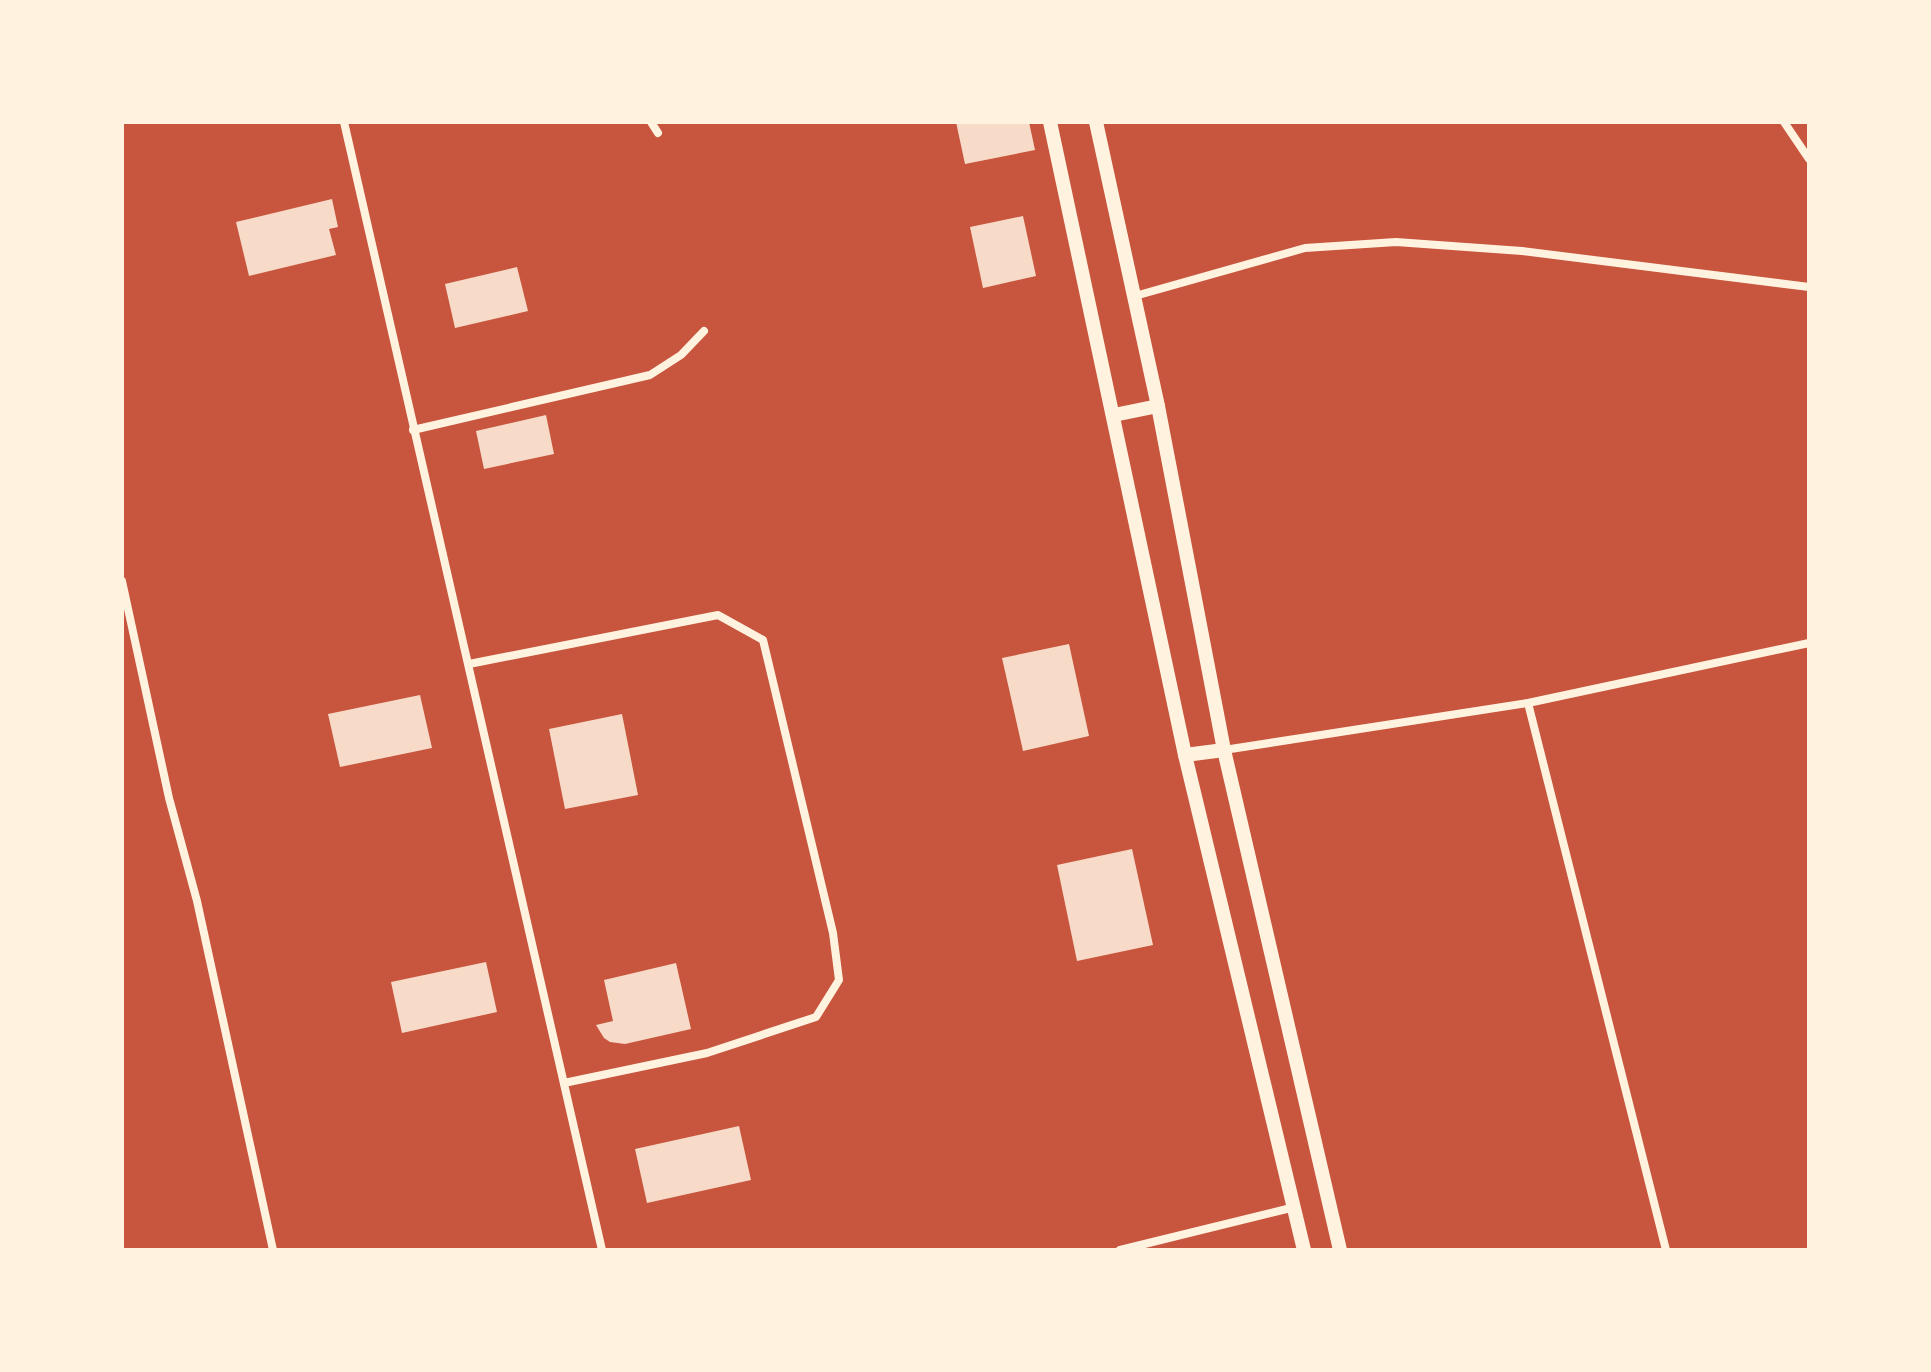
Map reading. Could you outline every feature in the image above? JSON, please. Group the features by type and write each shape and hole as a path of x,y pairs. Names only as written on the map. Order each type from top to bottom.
{"street":[{"path":"344,122 602,1250"},
{"path":"651,122 658,133"},
{"path":"1050,122 1185,755 1304,1250"},
{"path":"1096,122 1158,406 1224,750 1340,1250"},
{"path":"1784,122 1809,159"},
{"path":"1135,296 1305,248 1396,242 1522,251 1809,287"},
{"path":"413,430 650,375 681,355 704,331"},
{"path":"1114,415 1158,406"},
{"path":"122,581 169,798 201,916 273,1250"},
{"path":"469,664 718,615 763,640 833,933 839,980 816,1017 707,1053 564,1083"},
{"path":"1185,755 1528,703 1809,643"},
{"path":"1528,703 1666,1250"},
{"path":"1120,1250 1295,1207"}],"building":[{"path":"956,122 1029,122 1035,150 965,164"},
{"path":"332,199 338,227 329,229 336,255 249,276 236,222"},
{"path":"1023,216 1036,276 983,288 970,227"},
{"path":"517,267 528,311 455,328 445,284"},
{"path":"546,415 554,454 484,469 476,431"},
{"path":"1069,644 1089,736 1023,751 1002,658"},
{"path":"420,695 432,748 340,767 328,714"},
{"path":"622,714 638,795 565,809 549,729"},
{"path":"1132,849 1153,945 1077,961 1057,865"},
{"path":"486,962 497,1012 402,1033 391,982"},
{"path":"676,963 691,1029 625,1044 604,1038 596,1025 613,1021 604,980"},
{"path":"739,1126 751,1180 647,1203 635,1149"}]}
